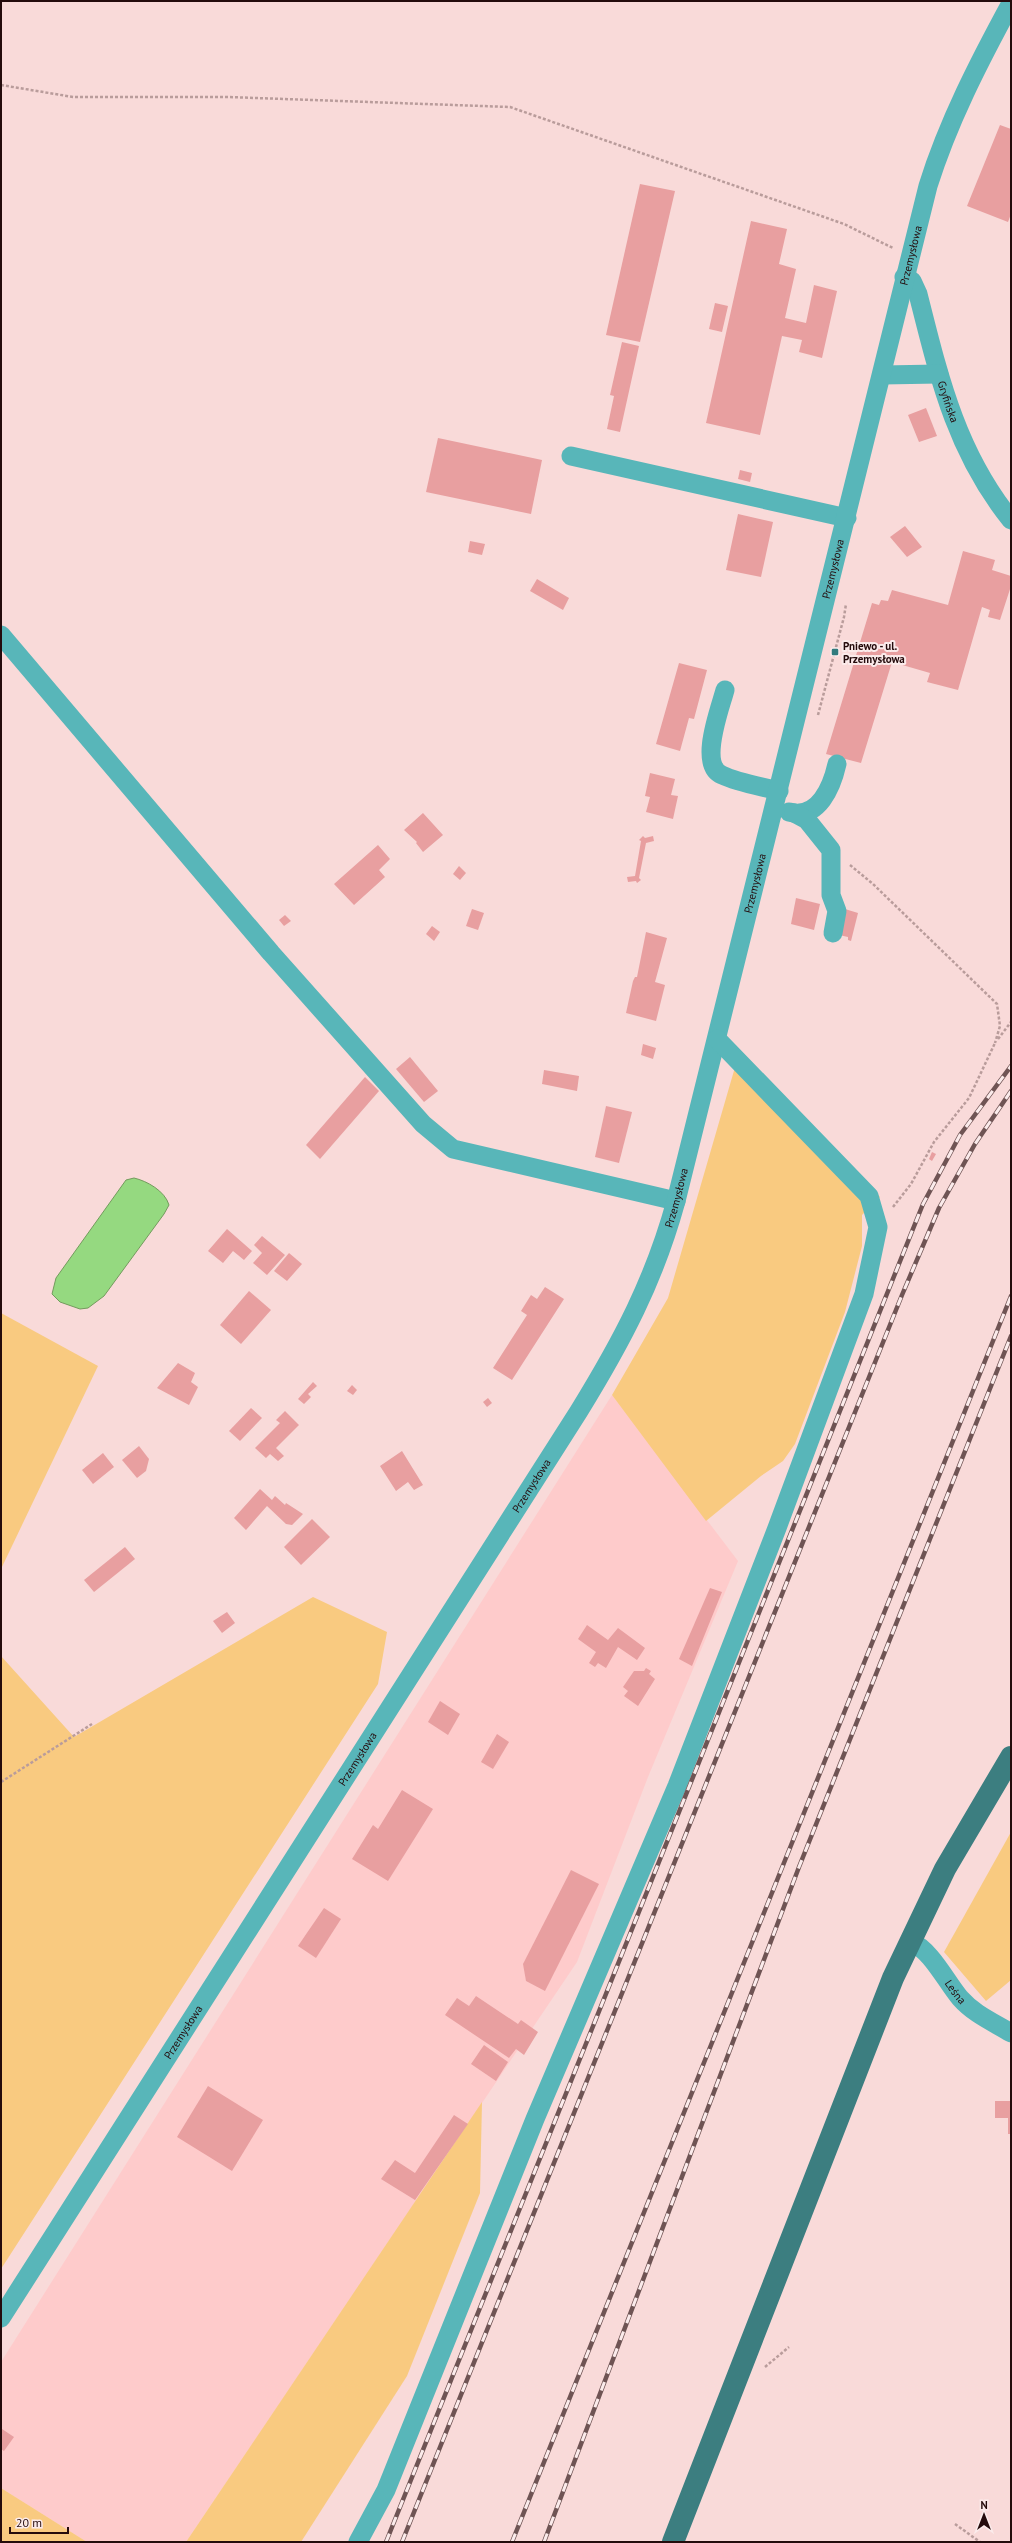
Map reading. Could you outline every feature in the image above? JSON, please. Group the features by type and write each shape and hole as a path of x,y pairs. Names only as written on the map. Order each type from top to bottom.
{"main road":[{"path":"673,2542 868,2036 910,1940 949,1862 1011,1757"}],"street":[{"name":"Przemysłowa","path":"1,2318 584,1405 622,1338 642,1298 658,1260 676,1201 847,518 910,254 943,142 969,83 1011,3"},
{"name":"Gryfińska","path":"904,277 912,281 918,294 939,374 973,465 989,493 1011,520"},
{"path":"882,375 939,374"},
{"path":"572,456 847,518"},
{"path":"1,635 271,953 423,1124 453,1149 676,1201"},
{"path":"725,690 710,746 714,766 722,775 777,800 794,813 807,820 828,846 832,858 831,895 837,911 833,933"},
{"path":"794,813 814,808 823,800 830,788 838,764"},
{"path":"358,2542 386,2490 535,2119 677,1786 777,1528 864,1294 878,1227 869,1196 717,1039"},
{"name":"Leśna","path":"910,1940 922,1948 965,2002 976,2013 1011,2033"}],"path":[{"path":"1,85 73,96 252,98 510,106 844,224 910,254"},
{"path":"828,846 873,884 997,1004 1000,1026 995,1043 969,1098 934,1142 912,1184 878,1227"},
{"path":"995,1043 1011,1022"},
{"path":"1,1782 92,1724"},
{"path":"761,2369 789,2347"},
{"path":"955,2524 980,2542"}],"shaded area":[{"path":"740,1050 880,1197 862,1215 862,1246 845,1312 795,1444 783,1461 761,1476 706,1521 612,1395 668,1298"},
{"path":"134,1178 150,1184 164,1195 169,1205 164,1214 104,1296 88,1308 80,1309 60,1302 52,1294 56,1278 126,1180"},
{"path":"1,1313 98,1366 1,1569"},
{"path":"612,1395 738,1561 648,1777 577,1962 186,2542 87,2542 1,2488 1,2362"},
{"path":"313,1597 387,1632 378,1684 1,2269 1,1656 74,1737"},
{"path":"1011,1832 1011,1980 986,2001 944,1952"},
{"path":"482,2102 480,2193 407,2376 301,2542 186,2542"},
{"path":"1,2488 87,2542 1,2542"}],"building":[{"path":"1000,125 1011,129 1011,214 1008,222 967,206"},
{"path":"640,184 675,191 640,342 606,335"},
{"path":"751,221 787,229 779,264 796,269 785,318 806,323 814,285 837,291 822,358 799,352 802,340 782,336 760,435 706,423"},
{"path":"715,303 728,306 722,332 709,329"},
{"path":"622,342 639,346 620,432 607,429 614,396 610,395"},
{"path":"926,408 937,436 919,442 908,415"},
{"path":"438,438 542,460 531,514 426,492"},
{"path":"740,470 752,473 750,482 738,479"},
{"path":"738,514 773,522 761,577 726,570"},
{"path":"905,526 922,547 907,557 890,537"},
{"path":"470,541 485,544 482,555 468,552"},
{"path":"963,551 995,560 992,570 1011,576 1011,586 1000,620 988,617 990,610 982,607 958,690 927,682 930,673 892,662 861,763 826,754 872,603 879,605 881,600 888,601 892,590 948,605"},
{"path":"537,579 569,598 563,610 530,591"},
{"path":"679,663 707,670 694,719 689,718 680,751 656,744"},
{"path":"650,773 675,779 671,795 678,796 673,819 646,812 650,797 645,796"},
{"path":"423,813 443,835 423,852 416,843 417,842 404,830"},
{"path":"643,836 645,838 653,836 654,841 646,843 639,878 641,880 637,883 636,881 628,882 627,877 635,876 641,841 639,840"},
{"path":"378,845 390,859 379,870 385,877 354,905 334,884"},
{"path":"459,866 466,873 460,880 453,874"},
{"path":"796,898 820,904 814,930 791,924"},
{"path":"472,909 484,913 478,930 466,926"},
{"path":"845,909 858,913 851,941 848,940 848,937 839,935"},
{"path":"285,915 291,921 284,926 279,920"},
{"path":"432,926 440,932 434,941 426,934"},
{"path":"646,932 667,938 655,982 665,985 656,1021 626,1013 633,981 635,977 637,977"},
{"path":"643,1044 656,1048 653,1059 641,1055"},
{"path":"410,1057 438,1091 424,1102 396,1069"},
{"path":"544,1070 579,1076 577,1091 542,1084"},
{"path":"365,1077 379,1091 320,1159 306,1145"},
{"path":"606,1106 632,1112 619,1163 595,1157"},
{"path":"932,1152 936,1154 932,1161 929,1159"},
{"path":"227,1229 252,1251 244,1260 233,1251 223,1263 208,1251"},
{"path":"262,1236 285,1255 267,1275 253,1263 262,1253 254,1245"},
{"path":"289,1253 302,1264 287,1281 274,1271"},
{"path":"545,1287 564,1299 512,1380 493,1368 527,1315 521,1311 531,1295 537,1299"},
{"path":"249,1291 271,1310 241,1344 220,1325"},
{"path":"178,1363 195,1373 191,1382 198,1387 189,1405 157,1388"},
{"path":"313,1382 317,1386 308,1394 311,1397 304,1404 298,1399"},
{"path":"352,1385 357,1390 353,1395 347,1391"},
{"path":"488,1398 492,1403 487,1407 483,1402"},
{"path":"251,1408 262,1418 240,1441 229,1431"},
{"path":"285,1411 299,1425 276,1448 284,1456 278,1461 270,1454 266,1458 255,1448 280,1423 276,1420"},
{"path":"139,1446 149,1459 146,1471 137,1478 122,1460"},
{"path":"402,1451 423,1485 414,1490 408,1482 396,1491 380,1466"},
{"path":"103,1453 114,1467 93,1484 82,1470"},
{"path":"260,1489 272,1500 275,1496 285,1505 286,1503 303,1514 292,1525 286,1524 267,1506 246,1530 234,1518"},
{"path":"312,1519 330,1537 301,1565 284,1547"},
{"path":"125,1547 135,1559 94,1592 84,1580"},
{"path":"710,1588 722,1592 692,1666 679,1659"},
{"path":"227,1612 235,1623 222,1633 213,1621"},
{"path":"587,1625 608,1640 618,1628 645,1648 637,1660 618,1647 606,1668 598,1663 595,1667 589,1663 596,1652 578,1639"},
{"path":"646,1668 651,1671 649,1674 655,1679 638,1706 624,1696 628,1691 623,1687 634,1671 644,1671"},
{"path":"440,1701 460,1714 448,1735 428,1722"},
{"path":"497,1734 509,1742 493,1769 481,1762"},
{"path":"402,1790 433,1809 388,1881 352,1859 373,1825 378,1829"},
{"path":"571,1870 599,1884 545,1991 526,1981 523,1964"},
{"path":"324,1908 341,1919 316,1958 298,1946"},
{"path":"476,1996 518,2024 521,2020 538,2032 524,2055 516,2049 509,2058 445,2015 457,1998 469,2006"},
{"path":"484,2045 508,2062 496,2081 471,2064"},
{"path":"208,2086 263,2120 232,2171 177,2137"},
{"path":"995,2101 1011,2101 1011,2134 1008,2134 1008,2118 995,2118"},
{"path":"454,2115 468,2124 415,2200 381,2179 395,2160 415,2173"},
{"path":"2,2429 14,2437 4,2451 1,2449"}],"railway":[{"path":"386,2542 923,1204 960,1135 1011,1066"},
{"path":"402,2542 902,1295 939,1208 975,1144 1011,1091"},
{"path":"512,2542 1011,1296"},
{"path":"544,2542 799,1867 1011,1336"}],"place":[{"name":"Pniewo - ul. Przemysłowa","path":"835,652"}]}
